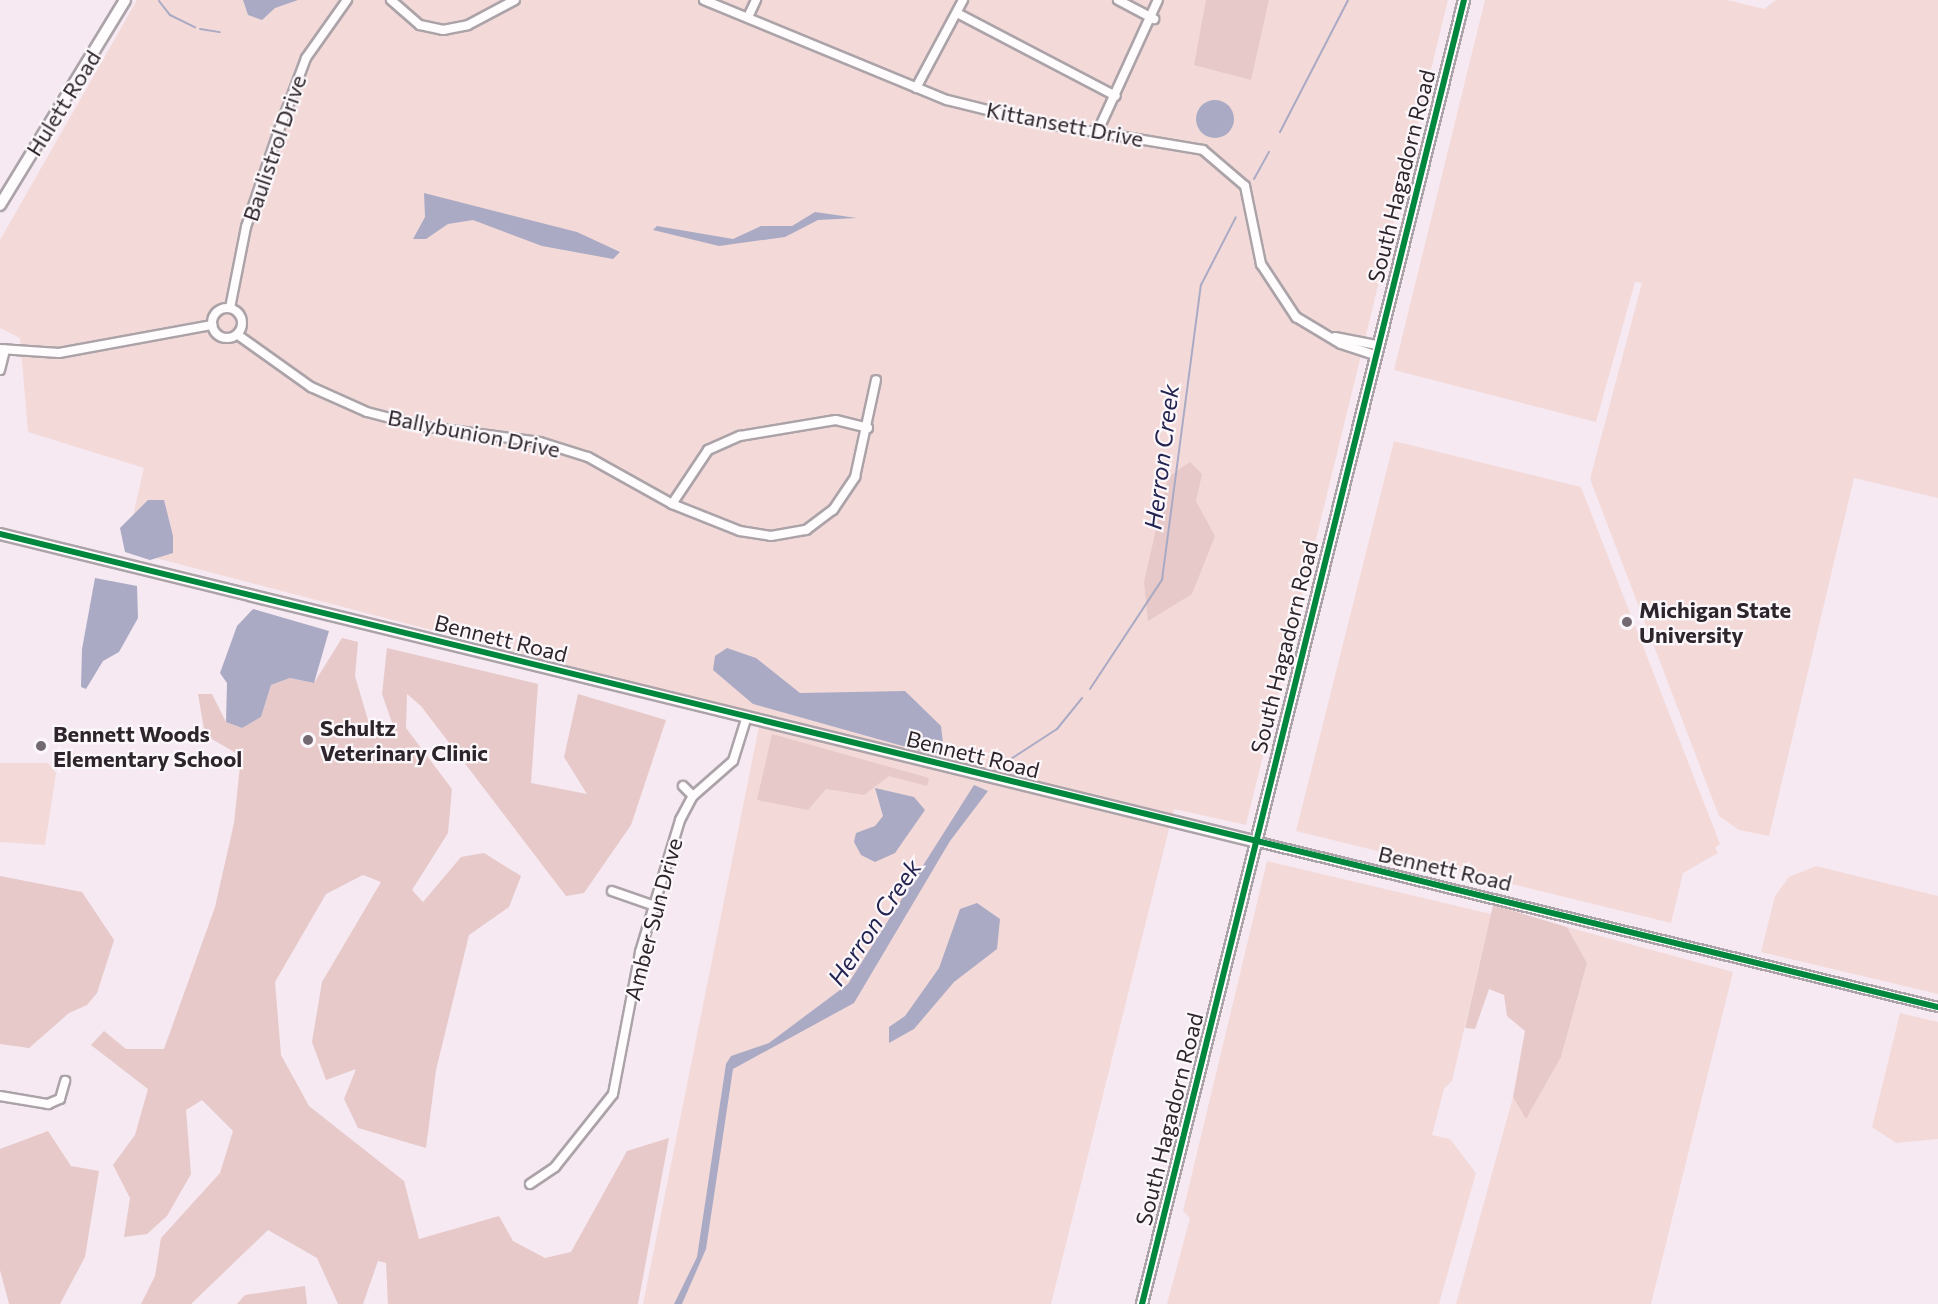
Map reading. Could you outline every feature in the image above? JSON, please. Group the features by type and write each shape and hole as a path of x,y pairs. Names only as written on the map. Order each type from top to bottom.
{"street":[{"name":"Hulett Road","path":"0,205 125,0"},
{"name":"Baulistrol Drive","path":"230,308 246,227 306,58 347,0"},
{"path":"391,0 420,25 443,30 468,25 515,0"},
{"name":"Kittansett Drive","path":"704,0 749,15 916,88 1036,122 1097,133 1177,143 1218,159 1245,186 1261,264 1280,298 1296,317 1335,338 1376,350"},
{"path":"749,15 756,0"},
{"path":"916,88 963,0"},
{"path":"1118,0 1154,19"},
{"path":"1097,133 1154,19 1158,0"},
{"name":"South Hagadorn Road","path":"1142,1304 1254,841 1464,0"},
{"path":"957,13 1116,96"},
{"path":"230,308 242,318 238,335 220,337 212,325 217,312 230,308"},
{"path":"0,370 3,350 59,353 212,325"},
{"name":"Ballybunion Drive","path":"238,335 311,387 368,412 421,426 540,442 588,457 672,504 740,531 771,536 806,530 833,510 855,477 868,428 876,380"},
{"path":"672,504 708,450 740,436 836,420 868,428"},
{"name":"Bennett Road","path":"0,534 1938,1007"},
{"name":"Amber Sun Drive","path":"530,1184 555,1167 613,1094 640,952 658,907 680,820 693,796 733,761 747,716"},
{"path":"683,786 693,796"},
{"path":"612,891 658,907"},
{"path":"0,1096 48,1104 60,1099 65,1081"}],"shaded area":[{"path":"137,0 1448,0 1246,825 1174,809 1051,1304 643,1304 761,716 125,550 144,468 28,432 20,338 0,328 0,240"},
{"path":"1206,0 1269,0 1251,80 1194,65"},
{"path":"1485,0 1727,0 1764,9 1776,0 1938,0 1938,498 1854,478 1769,836 1739,830 1719,816 1590,479 1642,283 1635,282 1596,422 1394,370"},
{"path":"1394,441 1581,487 1720,844 1715,848 1718,853 1683,873 1671,923 1296,831"},
{"path":"1190,462 1202,474 1196,501 1215,536 1192,594 1148,621 1144,582 1168,477"},
{"path":"342,638 358,642 355,676 373,737 396,734 382,694 387,648 538,684 531,783 587,794 564,757 578,694 666,720 631,825 584,893 566,896 421,706 407,694 406,728 452,789 448,833 412,890 423,902 461,857 484,853 521,876 509,907 469,935 436,1070 426,1148 358,1128 344,1099 356,1069 326,1080 312,1042 322,982 381,882 363,875 326,894 275,982 281,1055 309,1106 404,1181 419,1239 499,1216 513,1241 545,1258 571,1252 627,1151 669,1138 638,1304 388,1304 386,1263 378,1261 363,1304 338,1304 317,1258 268,1230 191,1304 141,1304 155,1276 161,1238 220,1173 233,1131 202,1100 186,1110 191,1174 167,1216 147,1234 124,1237 130,1198 113,1165 135,1135 148,1089 91,1045 104,1031 126,1049 164,1049 215,907 234,823 241,756 205,735 198,694 212,694 226,722 242,728 261,717 271,685 290,678 314,683"},
{"path":"772,734 929,778 927,786 889,776 864,795 826,789 808,810 757,800"},
{"path":"0,763 48,763 56,773 45,845 0,842"},
{"path":"1267,861 1491,914 1452,1081 1444,1089 1432,1135 1450,1139 1476,1173 1439,1304 1167,1304 1190,1218 1183,1211"},
{"path":"1816,866 1938,896 1938,994 1761,952 1775,896 1789,877"},
{"path":"0,876 82,892 114,940 97,993 87,1005 69,1013 29,1048 0,1044"},
{"path":"1493,905 1567,927 1587,963 1561,1057 1526,1119 1513,1097 1525,1031 1507,1016 1504,995 1489,989 1475,1029 1465,1028"},
{"path":"1567,927 1733,972 1651,1304 1456,1304 1513,1097 1526,1118 1561,1057 1587,963"},
{"path":"1900,1013 1938,1022 1938,1139 1896,1143 1872,1127"},
{"path":"48,1131 71,1166 99,1171 85,1257 60,1304 9,1304 0,1270 0,1149"},
{"path":"305,1286 307,1304 237,1304 245,1295"}],"water":[{"path":"243,0 298,0 275,8 262,20 248,15"},
{"path":"1215,100 1222,101 1228,106 1233,112 1233,126 1228,132 1222,137 1215,138 1208,137 1202,132 1197,126 1196,119 1197,112 1202,106 1208,101"},
{"path":"424,193 577,232 620,252 613,259 542,246 473,220 448,224 426,239 413,239 425,217"},
{"path":"815,212 857,218 818,220 785,237 719,246 653,230 657,226 733,239 761,226 792,226"},
{"path":"148,500 164,500 173,536 173,553 150,560 125,552 120,528"},
{"path":"95,578 137,586 138,618 119,652 103,661 86,689 81,687 82,649"},
{"path":"253,609 329,631 314,683 290,678 271,685 261,717 242,728 226,722 227,683 220,673 237,626"},
{"path":"727,648 756,658 800,693 905,691 941,726 944,752 931,754 753,704 713,670 715,656"},
{"path":"974,785 988,791 950,841 854,1003 733,1069 706,1249 682,1304 674,1304 697,1257 726,1064 731,1056 769,1043 848,984"},
{"path":"875,788 914,797 925,810 895,853 875,862 861,855 854,842 856,833 875,826 883,816"},
{"path":"977,903 1000,919 997,949 954,982 914,1029 889,1043 889,1027 905,1016 939,968 960,909"}],"waterway":[{"name":"Herron Creek","path":"1280,132 1348,0"},
{"path":"159,1 170,15 195,27"},
{"path":"200,29 220,32"},
{"name":"Herron Creek","path":"1254,179 1269,152"},
{"name":"Herron Creek","path":"1090,689 1162,580 1201,285 1236,217"},
{"name":"Herron Creek","path":"997,768 1057,729 1082,698"}],"cycle path":[{"path":"1142,1304 1464,0"},
{"path":"0,534 1938,1007"}],"place":[{"name":"Michigan State University","path":"1627,622"},
{"name":"Schultz Veterinary Clinic","path":"308,740"},
{"name":"Bennett Woods Elementary School","path":"41,746"}]}
